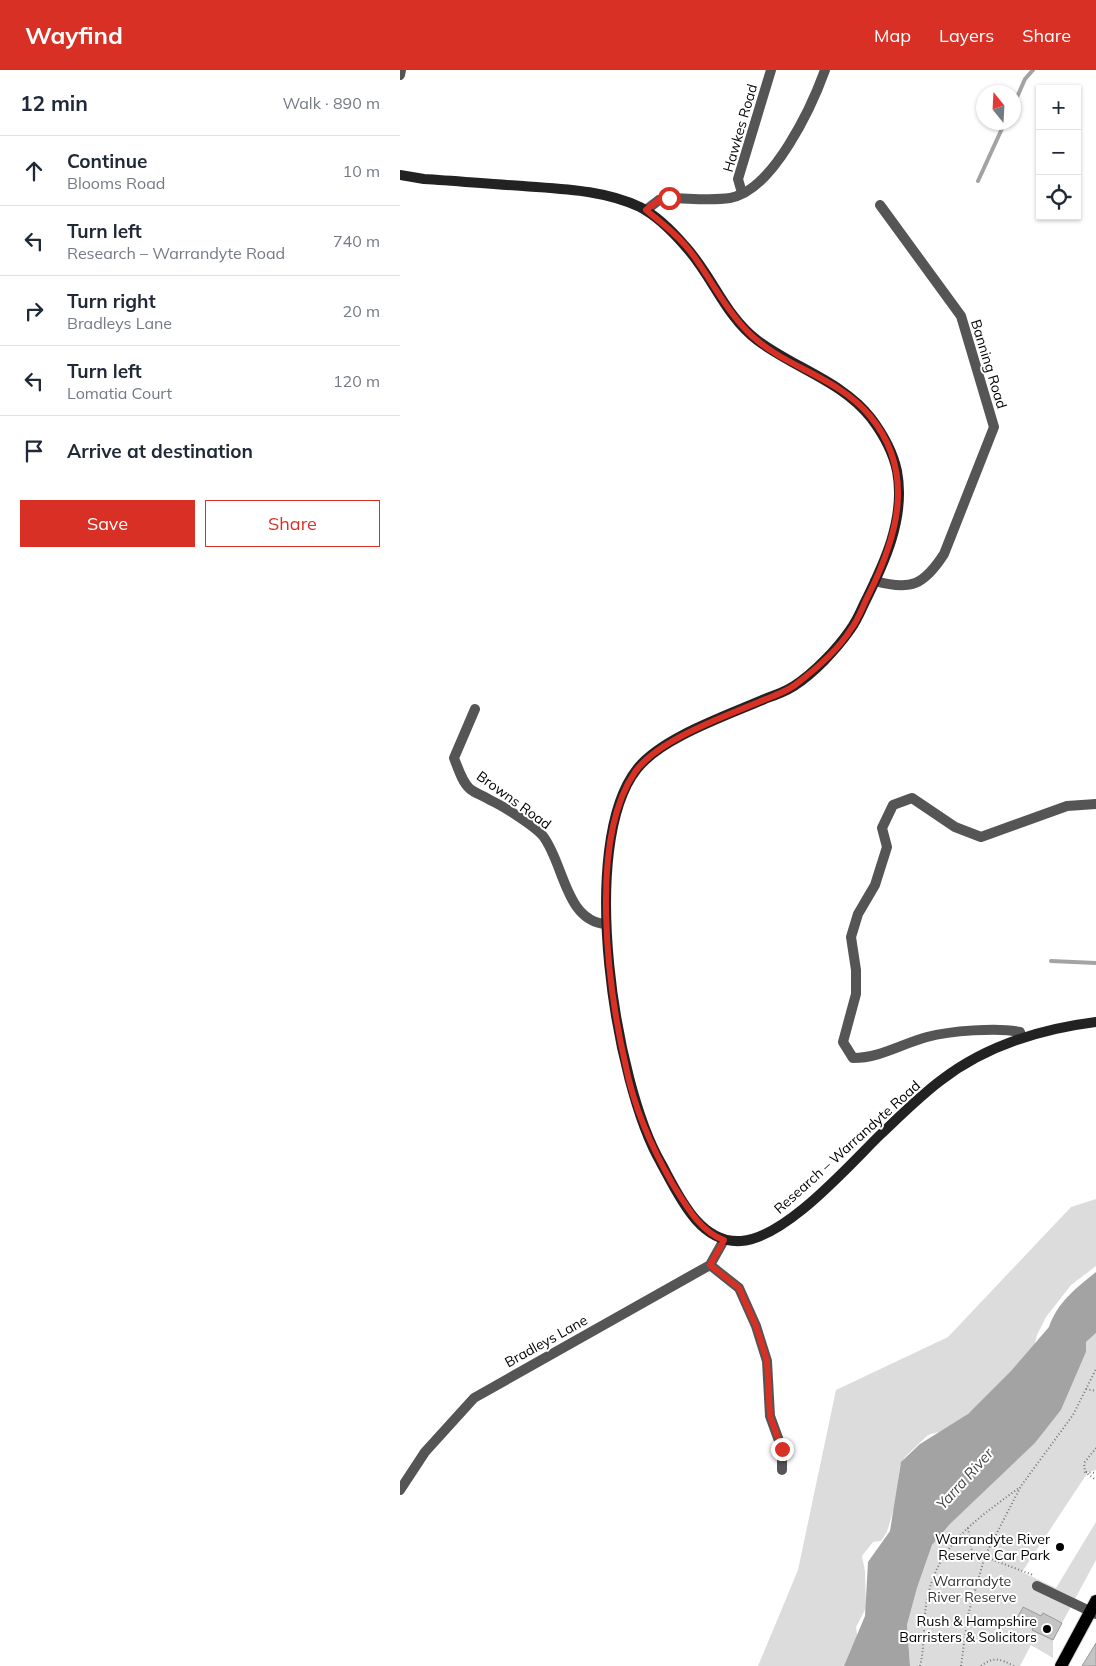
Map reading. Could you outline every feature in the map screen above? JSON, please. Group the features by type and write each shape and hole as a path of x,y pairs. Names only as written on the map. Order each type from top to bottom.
{"main road":[{"path":"400,175 424,179 574,190 608,196 646,210 692,252 728,309 754,339 803,369 836,386 868,414 886,440 898,474 898,512 890,546 852,629 826,658 793,687 657,750 636,770 618,802 608,844 606,924 615,1007 626,1070 654,1151 686,1206 712,1236 724,1240"},
{"name":"Research – Warrandyte Road","path":"724,1240 739,1242 760,1238 780,1227 820,1193 886,1129 941,1080 976,1057 1022,1037 1056,1028 1096,1022"},
{"path":"1061,1666 1094,1609"}],"street":[{"path":"400,75 401,70"},
{"name":"Hawkes Road","path":"742,193 738,179 771,70"},
{"path":"646,210 659,200 669,198 731,198 742,193 767,172 786,149 813,101 825,70"},
{"name":"Banning Road","path":"875,581 904,587 919,583 933,571 944,554 994,427 961,316 880,205"},
{"name":"Browns Road","path":"475,709 454,758 461,776 470,788 502,806 543,835 560,866 568,892 582,914 590,921 606,924"},
{"path":"1022,1037 1020,1032 1004,1028 929,1036 871,1058 853,1058 843,1042 856,994 856,970 851,938 858,914 875,885 887,847 882,828 893,805 912,798 955,827 981,837 1067,806 1096,804"},
{"path":"724,1240 710,1265 739,1288 756,1326 767,1361 770,1416 782,1449 782,1470"},
{"name":"Bradleys Lane","path":"400,1490 425,1452 474,1398 710,1265"},
{"path":"1038,1586 1094,1609"}],"path":[{"path":"961,1666 968,1615 985,1556 1021,1486 1073,1415 1096,1368"},
{"path":"1085,1389 1096,1391"},
{"path":"1096,1448 1084,1463 1085,1472 1096,1480"},
{"path":"1085,1472 1096,1474"},
{"path":"920,1666 923,1654 926,1605 936,1569 953,1541 1021,1486"},
{"path":"968,1528 972,1552 1034,1575"},
{"path":"981,1666 990,1659 998,1658 1014,1666"}],"green space":[{"path":"1096,1199 1096,1266 1071,1285 1046,1317 1037,1335 1032,1354 953,1428 928,1435 905,1457 900,1466 895,1505 887,1532 881,1541 873,1542 862,1556 865,1571 866,1608 856,1627 858,1641 854,1666 758,1666 798,1570 836,1390 948,1337 1071,1207"},
{"name":"Warrandyte River Reserve","path":"1096,1333 1096,1470 1088,1472 1022,1572 1056,1588 1096,1522 1096,1560 1062,1623 1043,1613 1041,1616 1022,1607 1017,1617 1034,1626 1033,1630 1053,1640 1053,1658 1031,1645 1020,1666 910,1666 907,1625 932,1545 950,1524 1035,1443 1061,1410 1086,1352 1086,1342"}],"water":[{"name":"Yarra River","path":"1096,1272 1096,1333 1086,1342 1086,1352 1061,1410 1035,1443 950,1524 932,1545 907,1625 910,1666 844,1666 865,1616 868,1562 890,1531 901,1462 920,1444 968,1414 1011,1371 1049,1327 1052,1318 1068,1296"}],"building":[{"path":"1023,1607 1041,1616 1043,1613 1062,1623 1053,1640 1032,1630 1034,1626 1017,1618"},
{"path":"1096,1643 1096,1666 1082,1666"}],"waterway":[{"path":"1021,88 1025,79 1033,70"},
{"path":"978,181 1001,130"},
{"path":"1051,961 1096,963"}],"place":[{"name":"Warrandyte River Reserve Car Park","path":"1060,1547"},
{"name":"Rush & Hampshire Barristers & Solicitors","path":"1047,1629"}],"route":[{"path":"669,198 651,204 646,210 692,252 740,325 754,339 803,369 836,386 868,414 886,440 898,474 898,512 890,546 852,629 826,658 793,687 657,750 636,770 618,802 608,844 606,924 615,1007 626,1070 654,1151 686,1206 712,1236 724,1240 710,1265 739,1288 756,1326 767,1361 770,1416 782,1449"}]}
